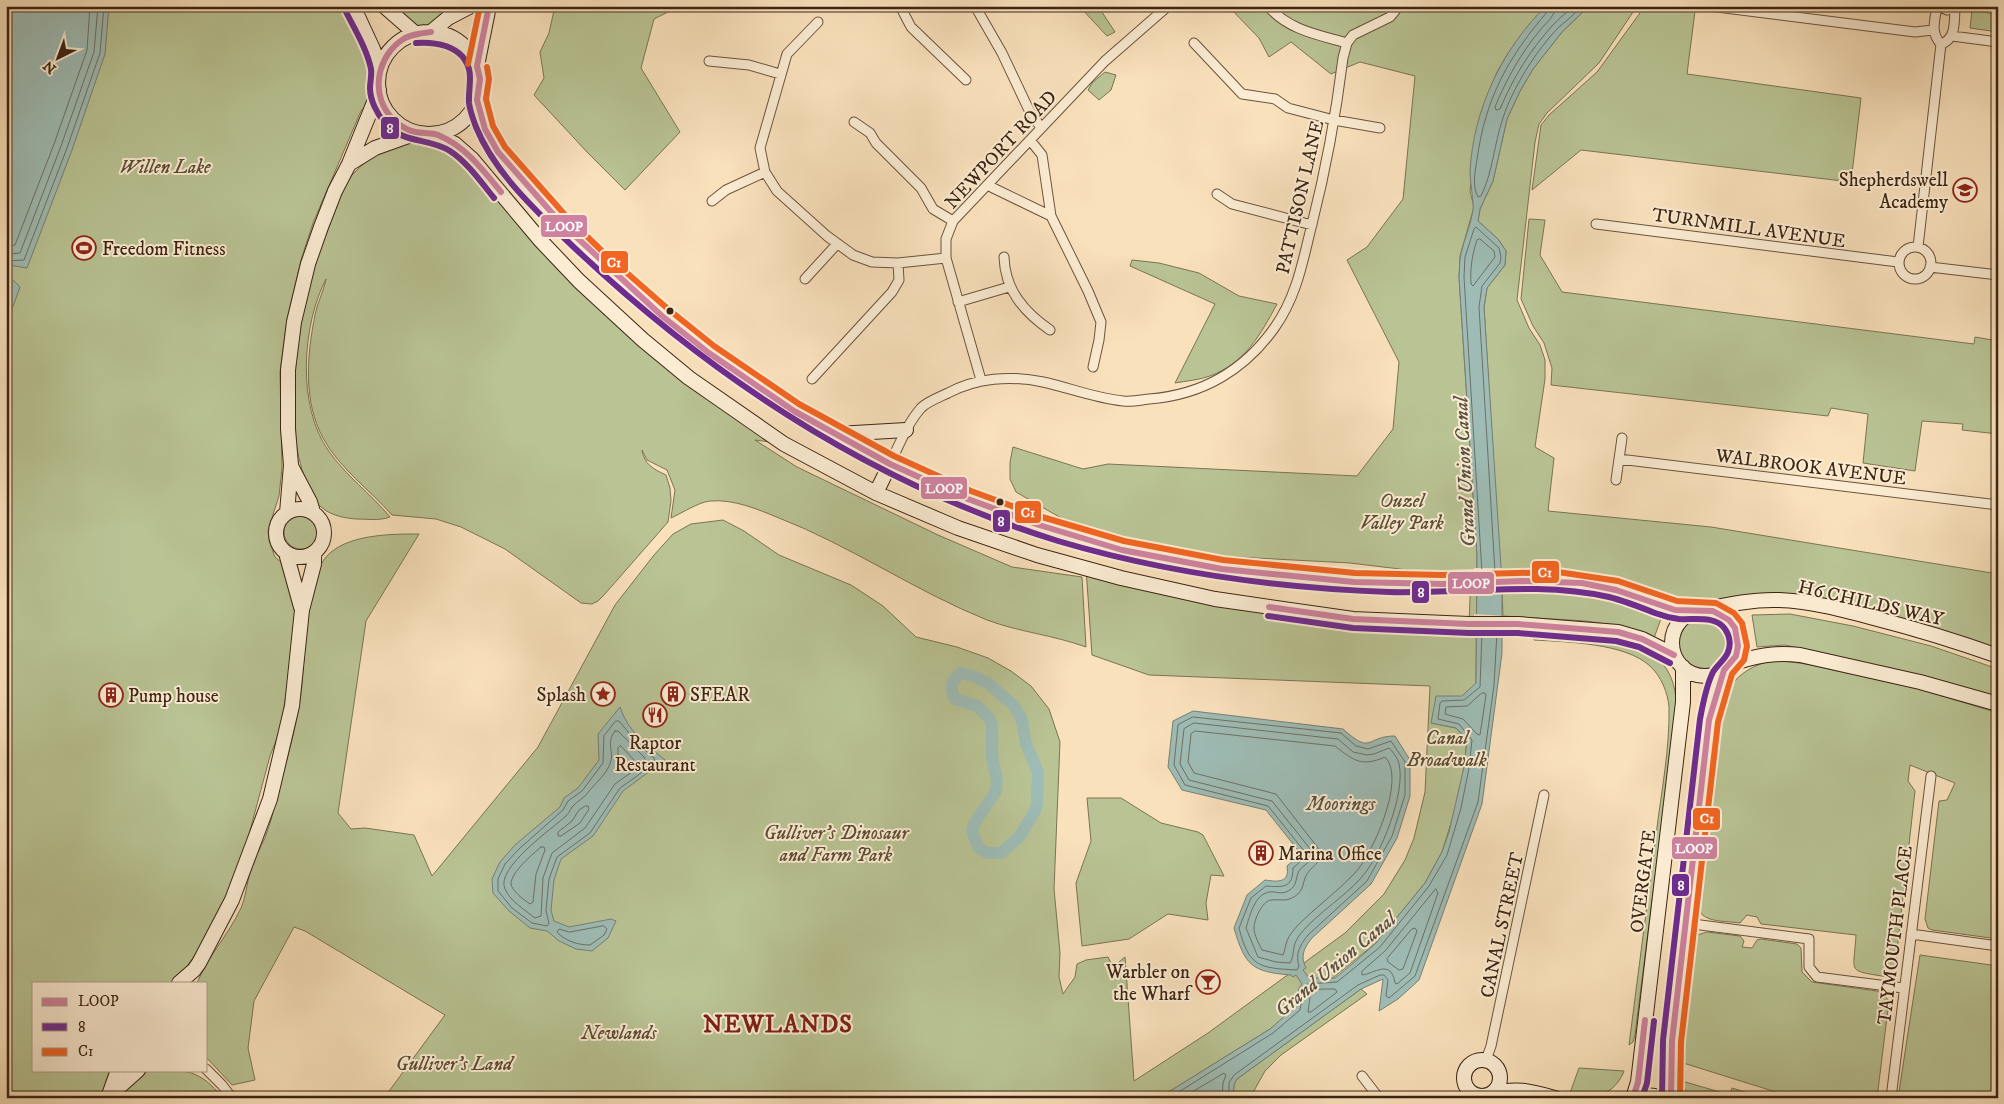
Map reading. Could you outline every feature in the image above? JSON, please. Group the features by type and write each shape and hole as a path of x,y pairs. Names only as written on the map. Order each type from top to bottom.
{"street":[{"path":"353,6 380,69"},
{"path":"384,6 416,34"},
{"path":"431,32 448,18 471,6"},
{"path":"349,164 375,148 453,128 468,116 478,95 477,68 489,6"},
{"path":"900,6 911,27 966,80"},
{"path":"975,6 1002,53 1028,108 1041,128"},
{"name":"NEWPORT ROAD","path":"981,380 946,258 946,239 953,221 1105,61 1168,6"},
{"path":"1268,6 1276,15 1296,28 1347,42 1354,35 1390,17 1399,6"},
{"path":"1709,6 1915,32 1933,30"},
{"path":"1938,6 1947,10 1957,8 1952,36 1947,42 1941,44 1935,38 1933,30 1938,6"},
{"path":"818,22 787,54 760,148 765,172 777,191 837,244 854,254 872,262 898,264 946,258"},
{"path":"287,513 291,465 288,429 288,370 294,322 308,264 335,191 349,164 378,90 380,69 390,50 406,38 416,34 431,32 450,37 459,42 466,49 477,68"},
{"path":"1952,36 1998,42"},
{"name":"PATTISON LANE","path":"890,464 906,430 922,407 962,385 981,380 1012,379 1042,382 1125,402 1170,398 1201,388 1230,372 1252,354 1276,326 1292,296 1304,263 1322,186 1347,42"},
{"path":"1194,43 1242,94 1275,99 1288,108 1334,120 1380,128"},
{"path":"1918,247 1941,44"},
{"path":"709,61 749,65 780,74"},
{"path":"378,90 383,105 391,117 403,127 455,144 472,160 541,241 579,281 642,340 669,362 784,444 876,493 958,528 1070,564 1215,599 1353,619 1518,624 1618,632 1642,639 1674,655"},
{"name":"H6 CHILDS WAY","path":"478,95 486,129 498,152 560,222 596,258 662,316 709,353 794,411 890,464 968,499 1039,525 1122,550 1222,569 1354,582 1442,584 1557,581 1582,583 1616,590 1675,610 1699,610 1733,602 1778,600 1810,603 1925,632 1998,656"},
{"path":"854,122 870,133 876,144 921,188 933,209 953,221"},
{"path":"1030,140 1042,156 1051,216 1101,322 1093,367"},
{"path":"712,201 726,190 765,172"},
{"path":"987,185 1051,216"},
{"path":"1217,194 1232,204 1312,225"},
{"name":"TURNMILL AVENUE","path":"1596,224 1898,262"},
{"path":"805,279 837,244"},
{"path":"1912,247 1918,247 1927,252 1930,257 1930,267 1922,278 1912,279 1904,275 1898,262 1903,252 1912,247"},
{"path":"1004,257 1004,270 1009,287 1026,310 1050,330"},
{"path":"812,379 892,292 899,280 898,264"},
{"path":"1930,267 1998,275"},
{"path":"958,302 1009,287"},
{"path":"837,434 906,430"},
{"path":"1616,480 1622,438"},
{"name":"WALBROOK AVENUE","path":"1619,459 1998,505"},
{"path":"876,493 890,464"},
{"path":"286,553 300,557 314,553 322,543 324,536 323,524 313,512 310,502 291,465"},
{"path":"302,610 286,553 280,546 276,533 280,519 287,513 300,509 313,512"},
{"path":"192,977 232,900 263,823 283,752 292,706 302,610 314,564 314,553"},
{"path":"1671,1098 1672,1041 1709,720 1713,703 1728,667 1736,656 1738,646 1735,628 1722,614 1699,610 1685,616 1678,624 1673,634 1674,655 1683,668 1698,676 1708,676 1728,667 1764,654 1780,653 1800,655 1920,682 1998,704"},
{"name":"OVERGATE","path":"1634,1098 1644,1031 1683,702 1683,668"},
{"name":"TAYMOUTH PLACE","path":"1891,1098 1903,988 1931,776"},
{"name":"CANAL STREET","path":"1491,1063 1491,1046 1544,796"},
{"path":"1685,923 1809,939 1809,967 1817,976 1903,988"},
{"path":"1911,934 1998,946"},
{"path":"1525,1090 1491,1063 1475,1061 1466,1068 1464,1078 1466,1093 1487,1096 1506,1090 1525,1090 1555,1098"},
{"path":"1487,1096 1499,1084 1499,1072 1491,1063"},
{"path":"107,1097 117,1072"},
{"path":"107,1097 136,1072"},
{"path":"208,1072 232,1098"},
{"path":"1362,1076 1379,1098"},
{"path":"1634,1098 1643,1095 1660,1098"}],"green space":[{"name":"Willen Lake","path":"6,6 353,6 380,69 379,90 361,111 313,223 301,260 287,319 280,372 282,468 279,496 268,530 269,541 275,557 283,564 294,598 293,645 281,728 270,756 241,864 206,939 174,982 32,982 32,1072 112,1072 99,1098 6,1098"},
{"path":"384,6 471,6 431,32 416,34"},
{"path":"555,6 680,6 654,19 641,68 680,132 625,190 534,95 544,78 540,52 549,33"},
{"path":"1079,6 1098,6 1115,32 1107,36"},
{"path":"1228,6 1546,6 1507,55 1497,72 1484,104 1476,132 1470,191 1474,207 1460,256 1459,277 1477,555 1476,684 1431,723 1456,728 1467,740 1464,767 1456,807 1442,852 1425,883 1376,943 1270,1029 1159,1098 384,1098 445,1015 305,931 294,927 254,1001 248,1048 255,1080 232,1085 208,1059 208,982 198,982 241,908 251,869 271,819 298,712 309,605 319,569 326,557 335,549 370,537 419,534 366,621 338,813 351,829 365,828 414,835 432,876 538,747 615,605 654,555 673,534 691,524 723,520 744,531 779,555 851,585 883,606 916,637 957,647 988,658 1011,671 1031,686 1049,709 1060,742 1054,889 1060,953 1059,977 1063,994 1075,977 1077,964 1086,960 1108,957 1113,967 1125,957 1134,1081 1208,1033 1345,933 1384,894 1405,860 1414,838 1425,792 1430,686 1149,675 1092,655 1086,568 1215,599 1469,624 1471,574 1441,574 1350,563 1218,556 1105,533 1068,522 1016,492 1010,479 1010,462 1013,447 1083,469 1108,464 1357,476 1393,429 1399,362 1347,260 1367,247 1403,199 1415,76 1360,62 1331,74 1291,42 1269,57 1259,38"},
{"path":"1589,6 1637,6 1599,63 1547,113 1539,124 1535,142 1517,300 1529,328 1540,345 1545,360 1545,379 1535,447 1554,458 1548,511 1711,527 1998,574 1998,656 1809,603 1704,610 1616,590 1503,581 1500,570 1484,307 1487,288 1505,265 1506,251 1498,239 1478,221 1480,209 1493,181 1507,119 1520,91 1533,69 1562,32"},
{"path":"1645,6 1695,11 1687,74 1861,98 1851,182 1581,150 1532,190 1541,125 1549,115 1597,72"},
{"path":"1972,11 1998,14 1998,32 1970,28"},
{"path":"1105,72 1116,75 1111,90 1099,100 1088,90 1092,83"},
{"path":"417,133 429,134 436,144 451,150 469,165 643,340 784,444 755,440 797,467 938,535 1012,567 1082,577 1086,647 987,620 934,596 806,529 745,505 710,501 671,518 675,490 667,470 647,460 642,450 645,459 650,466 666,475 671,501 668,522 604,595 592,604 581,603 505,549 461,527 436,519 392,515 337,459 323,438 312,409 308,378 310,346 316,310 326,279 312,319 308,342 306,365 307,389 311,411 318,432 328,450 350,476 390,517 351,519 336,515 322,508 314,499 306,481 294,431 293,374 300,318 306,292 316,256 340,195 351,176 369,159"},
{"path":"1529,219 1545,220 1540,255 1562,292 1974,344 1975,337 1998,341 1998,434 1962,430 1963,424 1922,421 1915,471 1863,463 1868,414 1831,408 1828,416 1551,385 1552,368 1544,343 1533,326 1521,299"},
{"path":"1132,260 1159,263 1199,273 1239,296 1277,304 1258,337 1233,363 1210,376 1175,383 1215,304 1130,266"},
{"path":"301,515 313,520 318,532 313,544 301,549 289,544 284,532 289,520"},
{"path":"1533,589 1578,591 1620,599 1662,616 1654,638 1622,626 1585,621 1503,616 1502,592"},
{"path":"1790,614 1853,626 1931,646 1998,669 1998,699 1863,662 1785,645 1757,647 1752,615"},
{"path":"1705,617 1715,619 1723,625 1729,633 1731,643 1729,653 1723,661 1715,667 1705,669 1695,667 1687,661 1681,653 1679,643 1681,633 1687,625 1695,619"},
{"path":"1534,633 1581,634 1628,642 1648,651 1664,665 1673,684 1676,711 1635,1035 1633,1042 1629,1045 1667,755 1669,707 1667,696 1657,675 1650,666 1639,658 1611,648 1595,645 1534,640"},
{"path":"1775,660 1806,664 1916,688 1998,713 1998,939 1928,928 1925,919 1939,801 1947,800 1955,783 1910,765 1908,781 1915,791 1894,973 1888,977 1865,973 1855,968 1856,935 1761,924 1757,917 1747,915 1740,923 1717,921 1704,916 1700,912 1696,897 1721,704 1730,687 1742,674 1757,665"},
{"path":"1087,798 1121,798 1161,823 1198,832 1203,835 1224,876 1211,875 1206,903 1208,920 1168,914 1129,939 1082,946 1076,883 1091,841"},
{"path":"1707,932 1740,936 1744,941 1742,947 1752,948 1757,940 1761,939 1797,944 1801,948 1802,972 1812,982 1877,991 1884,995 1889,1001 1877,1098 1795,1098 1680,1062 1697,935"},
{"path":"1920,955 1998,966 1998,1098 1898,1098"},
{"path":"1361,989 1367,994 1281,1055 1265,1071 1250,1098 1233,1098 1234,1084 1237,1079"},
{"path":"1579,1068 1624,1071 1620,1079 1609,1091 1595,1097 1587,1097 1570,1093"},
{"path":"147,1072 192,1073 207,1081 223,1098 117,1098 142,1074"},
{"path":"1682,1081 1730,1095 1732,1088 1765,1098 1688,1098"}],"water":[{"path":"6,6 109,6 105,54 72,150 27,268 9,265 6,271"},
{"name":"Moorings","path":"1546,6 1589,6 1562,32 1533,69 1520,91 1507,119 1493,181 1480,209 1478,221 1498,239 1506,251 1505,265 1487,288 1484,307 1502,582 1502,653 1482,804 1419,980 1398,999 1379,1011 1383,979 1361,989 1237,1079 1234,1085 1233,1098 1159,1098 1270,1029 1295,1007 1299,988 1302,984 1296,975 1293,977 1291,975 1258,969 1246,958 1234,928 1247,895 1265,880 1278,881 1285,878 1287,876 1287,866 1301,854 1266,810 1182,790 1168,767 1173,721 1193,711 1343,729 1365,743 1395,736 1410,760 1410,796 1397,838 1371,884 1312,938 1307,945 1303,956 1306,968 1303,970 1309,978 1335,978 1376,943 1425,883 1442,852 1449,832 1464,767 1467,740 1456,728 1431,723 1436,696 1462,696 1476,683 1477,555 1459,277 1460,257 1473,210 1470,172 1472,149 1484,104 1503,61 1530,23"},
{"path":"6,273 20,287 6,326"},
{"path":"620,707 623,716 633,731 665,760 623,791 593,836 561,859 554,880 551,910 554,921 569,927 611,919 616,921 608,938 592,951 576,949 559,941 547,931 530,928 509,911 493,893 492,879 500,862 515,845 560,807 564,798 578,788 599,760 598,734"}],"pier":[{"path":"1474,568 1502,568 1504,589 1474,589"},
{"path":"1474,614 1504,616 1504,635 1474,634"}],"waterway":[{"path":"961,673 974,676 989,684 1014,706 1022,720 1026,744 1038,772 1035,811 1020,836 1001,853 987,853 979,848 972,832 974,824 996,791 997,780 992,758 992,727 990,719 977,706 955,699 953,695 953,682 961,673"}],"transit line":[{"name":"C1","path":"468,64 480,6"},
{"name":"LOOP","path":"489,6 477,66 480,79 477,100 485,129 498,152 560,222 662,316 709,353 794,411 890,464 968,499 1039,525 1122,550 1222,569 1354,582 1442,584 1522,581 1582,583 1616,590 1675,610 1713,611 1729,620 1735,628 1738,646 1736,656 1724,670 1709,720 1672,1041 1671,1098"},
{"name":"8","path":"345,10 367,54 371,71 371,97 374,107 385,123 400,135 450,151 468,166 494,198"},
{"name":"LOOP","path":"431,32 405,38 395,45 382,65 379,77 381,100 386,111 404,128 438,135 458,146 474,160 501,192"},
{"name":"8","path":"416,43 441,45 452,49 462,56 470,73 469,103 472,115 483,142 492,157 513,185 537,211 616,285 672,333 731,377 792,418 855,455 920,488 988,517 1058,541 1140,562 1181,570 1264,583 1347,590 1416,592 1527,589 1582,592 1609,597 1670,617 1710,620 1721,625 1728,635 1730,646 1727,655 1711,677 1700,719 1663,1040 1662,1098"},
{"name":"C1","path":"487,67 489,79 486,99 493,126 505,147 566,216 603,252 668,309 714,346 799,404 894,456 971,491 1042,517 1124,541 1223,560 1355,573 1442,575 1558,572 1618,581 1677,601 1716,603 1734,613 1742,623 1747,646 1744,660 1732,674 1718,722 1681,1042 1680,1098"},
{"name":"LOOP","path":"1269,607 1353,619 1518,624 1618,632 1642,639 1674,655"},
{"name":"8","path":"1268,616 1353,628 1518,633 1616,641 1639,647 1670,663"},
{"name":"LOOP","path":"1633,1098 1638,1082 1645,1020"},
{"name":"8","path":"1642,1098 1647,1083 1654,1021"}],"place":[{"name":"Shepherdswell Academy","path":"1965,190"},
{"name":"Freedom Fitness","path":"84,248"},
{"name":"Splash","path":"603,694"},
{"name":"SFEAR","path":"673,694"},
{"name":"Pump house","path":"111,695"},
{"name":"Raptor Restaurant","path":"655,715"},
{"name":"Marina Office","path":"1261,853"},
{"name":"Warbler on the Wharf","path":"1208,982"}],"district":[{"name":"NEWLANDS","path":"778,1024"}],"water label":[{"name":"Grand Union Canal","path":"1464,472"},
{"name":"Grand Union Canal","path":"1335,964"}],"park label":[{"name":"Ouzel Valley Park","path":"1402,511"},
{"name":"Canal Broadwalk","path":"1447,748"},
{"name":"Gulliver's Dinosaur and Farm Park","path":"836,843"},
{"name":"Newlands","path":"619,1032"},
{"name":"Gulliver's Land","path":"454,1063"}]}
